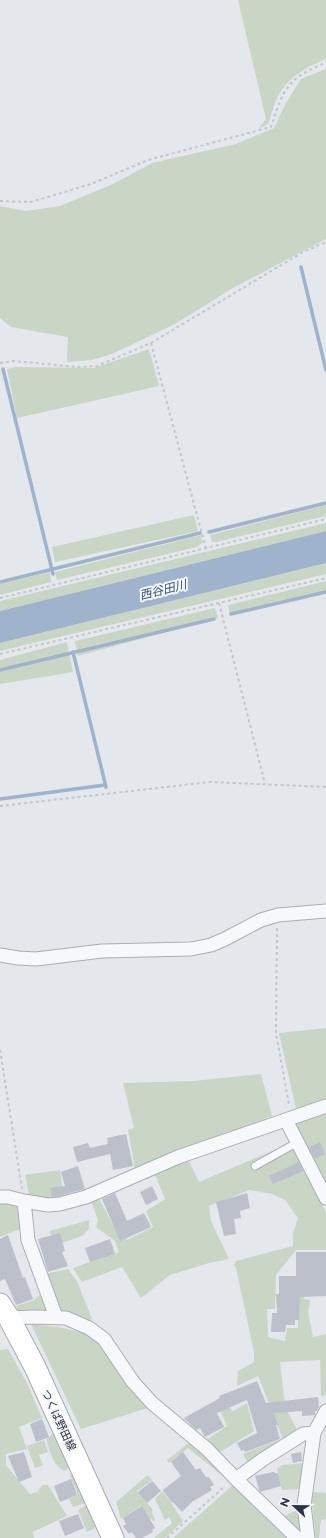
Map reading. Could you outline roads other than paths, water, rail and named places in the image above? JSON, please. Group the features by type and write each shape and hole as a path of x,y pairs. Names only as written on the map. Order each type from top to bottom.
{"main road":[{"name":"つくば野田線","path":"5,1311 35,1367 113,1538"}],"street":[{"path":"0,955 36,959 102,951 191,949 225,939 261,920 278,915 326,911"},
{"path":"0,1197 8,1197 24,1202 48,1205 60,1204 86,1197 178,1157 326,1106"},
{"path":"289,1119 298,1142 326,1198"},
{"path":"24,1202 28,1240 56,1317"},
{"path":"5,1311 34,1317 66,1318 89,1328 104,1339 133,1382 152,1403 207,1449 297,1538"},
{"path":"308,1538 304,1506 314,1433 326,1411"},
{"path":"235,1478 303,1434 314,1433"}],"lane":[{"path":"255,1166 298,1142"}],"water":[{"name":"西谷田川","path":"326,531 326,563 0,643 0,611"}],"waterway":[{"path":"301,267 326,370"},
{"path":"3,369 53,574"},
{"path":"209,532 326,503"},
{"path":"0,582 200,533"},
{"path":"231,614 326,592"},
{"path":"0,670 214,619"},
{"path":"73,652 106,787"},
{"path":"0,799 105,785"}]}
